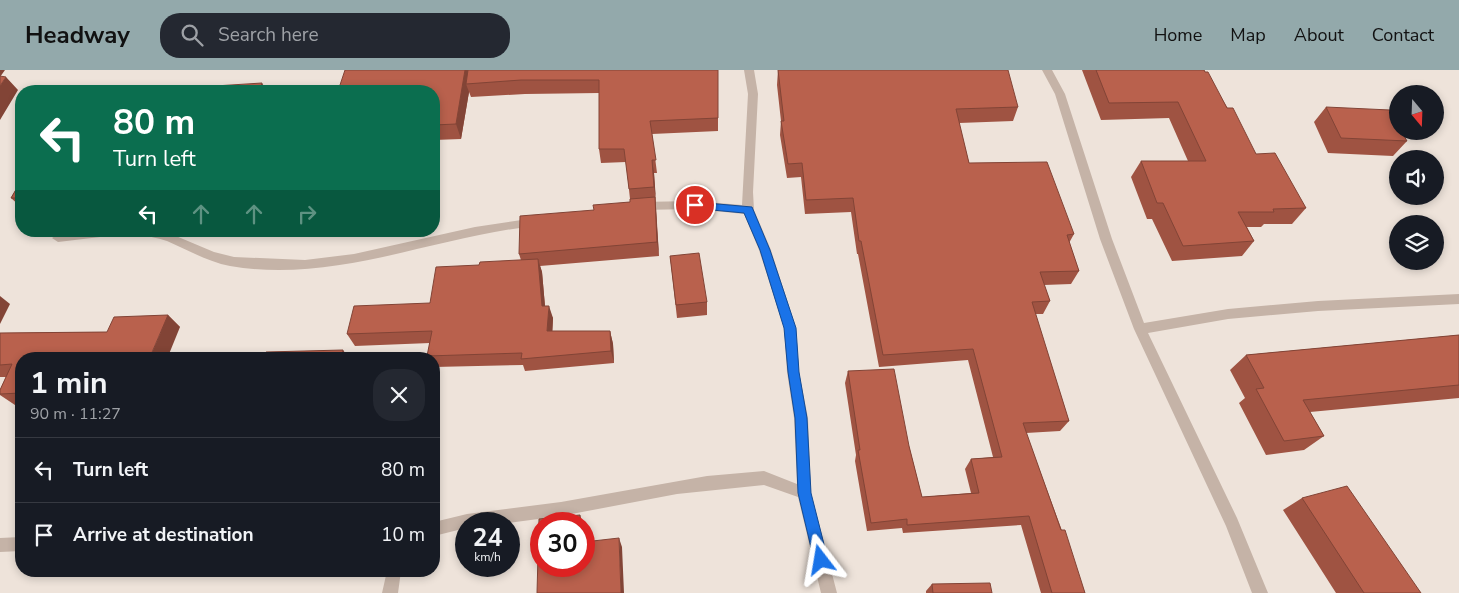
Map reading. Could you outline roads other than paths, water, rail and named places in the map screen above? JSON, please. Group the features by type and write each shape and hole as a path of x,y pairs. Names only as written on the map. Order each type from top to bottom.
{"street":[{"path":"749,70 753,94 747,192 748,210 765,250 790,328 793,372 801,418 804,493 829,593"},
{"path":"1047,70 1060,94 1106,239 1140,329 1232,523 1260,593"},
{"path":"631,207 695,205 748,210"},
{"path":"166,237 220,259 281,265 360,258 475,230 543,220"},
{"path":"58,238 66,237"},
{"path":"1140,329 1237,313 1318,306 1459,299"},
{"path":"440,528 467,521 561,509 677,487 764,478 804,493"},
{"path":"0,545 15,544"},
{"path":"390,593 393,577"}]}
